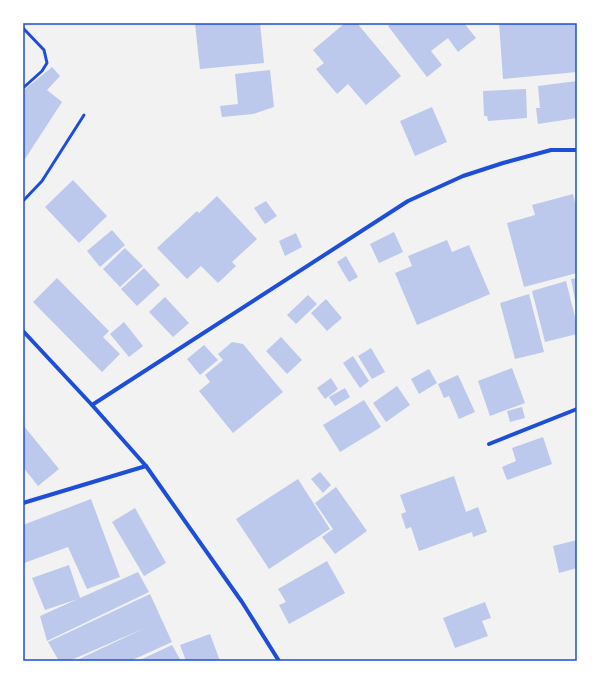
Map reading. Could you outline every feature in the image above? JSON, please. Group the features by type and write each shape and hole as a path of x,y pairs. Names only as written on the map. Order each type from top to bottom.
{"street":[{"path":"92,405 408,201 463,176 503,163 551,150 577,150"},
{"path":"23,332 92,405 146,466 242,602 278,661"},
{"path":"489,444 577,409"},
{"path":"23,503 146,466"}],"lane":[{"path":"23,28 44,50 47,63 42,71 23,88"},
{"path":"23,201 42,181 84,115"}],"building":[{"path":"260,23 264,63 200,69 195,24"},
{"path":"345,23 357,23 401,76 366,105 348,84 337,94 316,69 324,63 313,50"},
{"path":"392,23 464,23 476,38 458,52 448,38 431,51 442,65 427,77 388,26"},
{"path":"499,23 577,23 577,72 503,79"},
{"path":"52,67 60,76 47,90 62,102 23,162 23,91"},
{"path":"270,70 274,107 253,114 222,117 220,106 238,104 235,74"},
{"path":"577,81 577,118 538,124 536,108 540,108 538,86"},
{"path":"526,89 527,118 488,121 487,116 484,116 483,91"},
{"path":"432,107 447,142 415,156 400,121"},
{"path":"73,180 107,216 79,243 45,207"},
{"path":"573,194 577,210 577,273 524,287 507,223 535,215 532,205"},
{"path":"217,196 257,239 232,262 236,266 218,283 201,266 187,279 157,248 197,211 199,213"},
{"path":"266,201 277,216 265,224 254,208"},
{"path":"112,230 125,245 100,267 87,251"},
{"path":"394,232 403,252 379,263 370,244"},
{"path":"296,233 302,247 285,256 279,241"},
{"path":"447,240 452,252 469,245 490,294 417,325 395,273 412,266 408,256"},
{"path":"125,248 143,266 120,287 103,269"},
{"path":"346,256 358,277 349,282 337,262"},
{"path":"144,268 160,285 137,306 121,289"},
{"path":"57,278 109,331 103,337 120,354 102,372 33,302"},
{"path":"577,278 577,305 576,305 571,279"},
{"path":"566,281 577,325 577,334 545,342 532,291"},
{"path":"529,294 544,352 515,359 500,303"},
{"path":"308,295 317,304 296,324 287,315"},
{"path":"165,297 189,323 173,337 149,312"},
{"path":"326,299 342,318 327,331 311,313"},
{"path":"124,322 143,346 129,357 110,334"},
{"path":"281,337 302,360 287,374 266,351"},
{"path":"232,342 243,344 283,392 233,433 199,391 210,382 205,375 223,360 218,354"},
{"path":"204,345 218,360 200,375 187,359"},
{"path":"371,348 385,372 372,379 358,356"},
{"path":"353,356 369,381 360,388 343,363"},
{"path":"512,368 525,403 490,416 478,381"},
{"path":"429,369 437,383 419,394 411,379"},
{"path":"458,375 475,412 459,419 449,396 444,398 438,384"},
{"path":"331,378 338,389 325,399 317,388"},
{"path":"397,386 410,405 386,422 373,403"},
{"path":"345,388 350,397 335,406 329,397"},
{"path":"364,400 381,427 340,452 323,425"},
{"path":"522,407 525,418 510,422 507,411"},
{"path":"23,425 59,469 38,486 23,467"},
{"path":"543,437 552,464 507,480 502,467 516,461 512,448"},
{"path":"320,472 331,485 323,493 311,479"},
{"path":"454,476 466,512 478,507 487,532 473,537 472,532 419,551 411,527 406,529 401,514 406,512 400,495"},
{"path":"298,479 330,529 269,569 236,519"},
{"path":"336,487 367,531 335,554 322,537 333,529 315,503"},
{"path":"91,499 120,577 87,589 68,547 24,563 23,525"},
{"path":"135,508 166,563 144,576 112,522"},
{"path":"577,540 577,568 559,573 553,546"},
{"path":"327,561 345,593 289,624 279,605 286,602 278,589"},
{"path":"69,565 80,598 138,572 149,592 47,641 40,616 78,599 45,610 32,578"},
{"path":"150,594 172,642 130,661 75,661 145,628 69,661 59,661 48,642"},
{"path":"485,602 491,618 482,621 488,636 455,648 443,618"},
{"path":"210,634 220,661 186,661 180,645"},
{"path":"172,645 181,661 138,661"}]}
